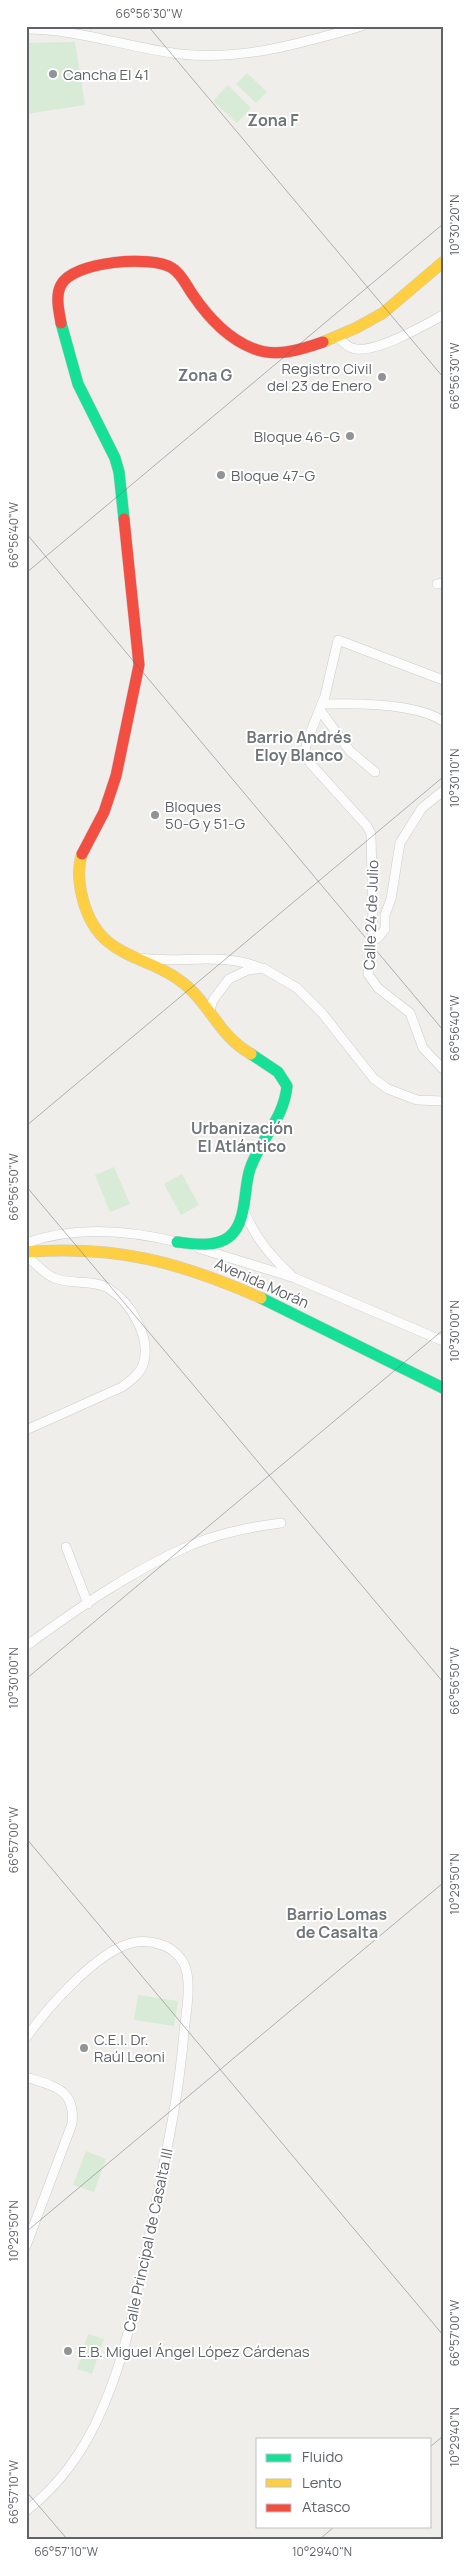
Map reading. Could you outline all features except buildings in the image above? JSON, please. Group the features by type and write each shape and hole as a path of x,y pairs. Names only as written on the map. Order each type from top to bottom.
{"street":[{"path":"26,29 63,33 179,54 212,56 258,52 362,26"},
{"path":"176,1242 208,1245 229,1237 239,1222 255,1156 285,1105 287,1086 274,1068 227,1037 196,995 181,981 117,949 100,934 87,914 80,891 78,867 81,855 91,833 104,814 125,743 139,665 139,654 119,472 115,458 77,380 65,339 58,292 66,279 89,267 114,263 156,264 175,271 220,328 249,346 281,353 337,336 383,314 443,262"},
{"path":"337,336 352,348 366,348 402,337 443,315"},
{"name":"Calle 24 de Julio","path":"443,680 338,640 321,707 307,741 306,756 335,793 367,826 371,834 374,886 372,941 368,974 378,988 410,1013 422,1048 443,1069"},
{"path":"375,772 350,751 321,707 355,704 416,710 443,721"},
{"path":"372,941 378,938 385,929 385,915 391,899 400,843 422,808 443,791"},
{"path":"134,957 232,960 259,967 277,975 297,988 326,1019 374,1078 388,1089 417,1100 443,1101"},
{"path":"209,1013 213,1000 221,986 237,974 259,967"},
{"path":"242,1205 246,1218 266,1248 295,1278"},
{"path":"26,1243 31,1239 73,1233 113,1232 131,1232 176,1242 295,1278 443,1341"},
{"name":"Avenida Morán","path":"28,1257 54,1249 121,1253 163,1261 211,1275 383,1356 443,1388"},
{"path":"26,1430 122,1387 134,1378 140,1370 145,1353 143,1340 134,1316 108,1288 54,1278 28,1257"},
{"path":"26,1646 88,1604 147,1568 190,1545 231,1531 281,1522"},
{"path":"66,1547 88,1604"},
{"name":"Calle Principal de Casalta III","path":"26,2038 46,2011 64,1992 109,1954 133,1942 145,1941 167,1946 181,1959 186,1968 187,1982 180,2081 134,2312 118,2371 94,2426 62,2477 49,2492 26,2511"},
{"path":"26,2077 57,2087 71,2104 73,2114 72,2124 26,2246"}],"green space":[{"name":"Cancha El 41","path":"75,42 85,105 26,114 26,43"},
{"path":"247,73 267,92 256,103 236,84"},
{"path":"228,85 251,108 237,123 213,101"},
{"path":"114,1167 130,1204 110,1212 95,1175"},
{"path":"182,1174 199,1205 181,1215 164,1184"},
{"path":"138,1995 178,2001 174,2026 134,2020"},
{"path":"86,2151 106,2159 94,2192 73,2185"},
{"path":"88,2334 104,2339 92,2374 77,2369"}],"traffic: fast":[{"path":"61,323 78,384 115,458 119,472 124,519"},
{"path":"177,1242 190,1244 217,1243 229,1237 239,1223 250,1169 254,1158 277,1119 285,1098 287,1086 278,1072 251,1054"},
{"path":"261,1298 443,1388"}],"traffic: slow":[{"path":"323,342 356,328 383,313 443,262"},
{"path":"82,854 79,871 83,900 91,920 101,935 113,946 173,976 188,987 224,1031 240,1047 251,1054"},
{"path":"26,1252 89,1251 147,1259 203,1275 261,1298"}],"traffic: jam":[{"path":"61,323 58,294 61,285 68,277 81,270 96,266 131,261 148,262 162,264 176,271 205,311 226,333 243,344 261,351 279,353 323,342"},
{"path":"82,854 104,812 116,776 139,665 124,519"}],"place":[{"name":"Cancha El 41","path":"53,74"},
{"name":"Registro Civil del 23 de Enero","path":"382,377"},
{"name":"Bloque 46-G","path":"350,436"},
{"name":"Bloque 47-G","path":"221,475"},
{"name":"Bloques 50-G y 51-G","path":"155,815"},
{"name":"C.E.I. Dr. Raúl Leoni","path":"84,2048"},
{"name":"E.B. Miguel Ángel López Cárdenas","path":"68,2351"}],"district":[{"name":"Zona F","path":"273,120"},
{"name":"Zona G","path":"205,375"},
{"name":"Barrio Andrés Eloy Blanco","path":"299,746"},
{"name":"Urbanización El Atlántico","path":"242,1137"},
{"name":"Barrio Lomas de Casalta","path":"337,1923"}]}
